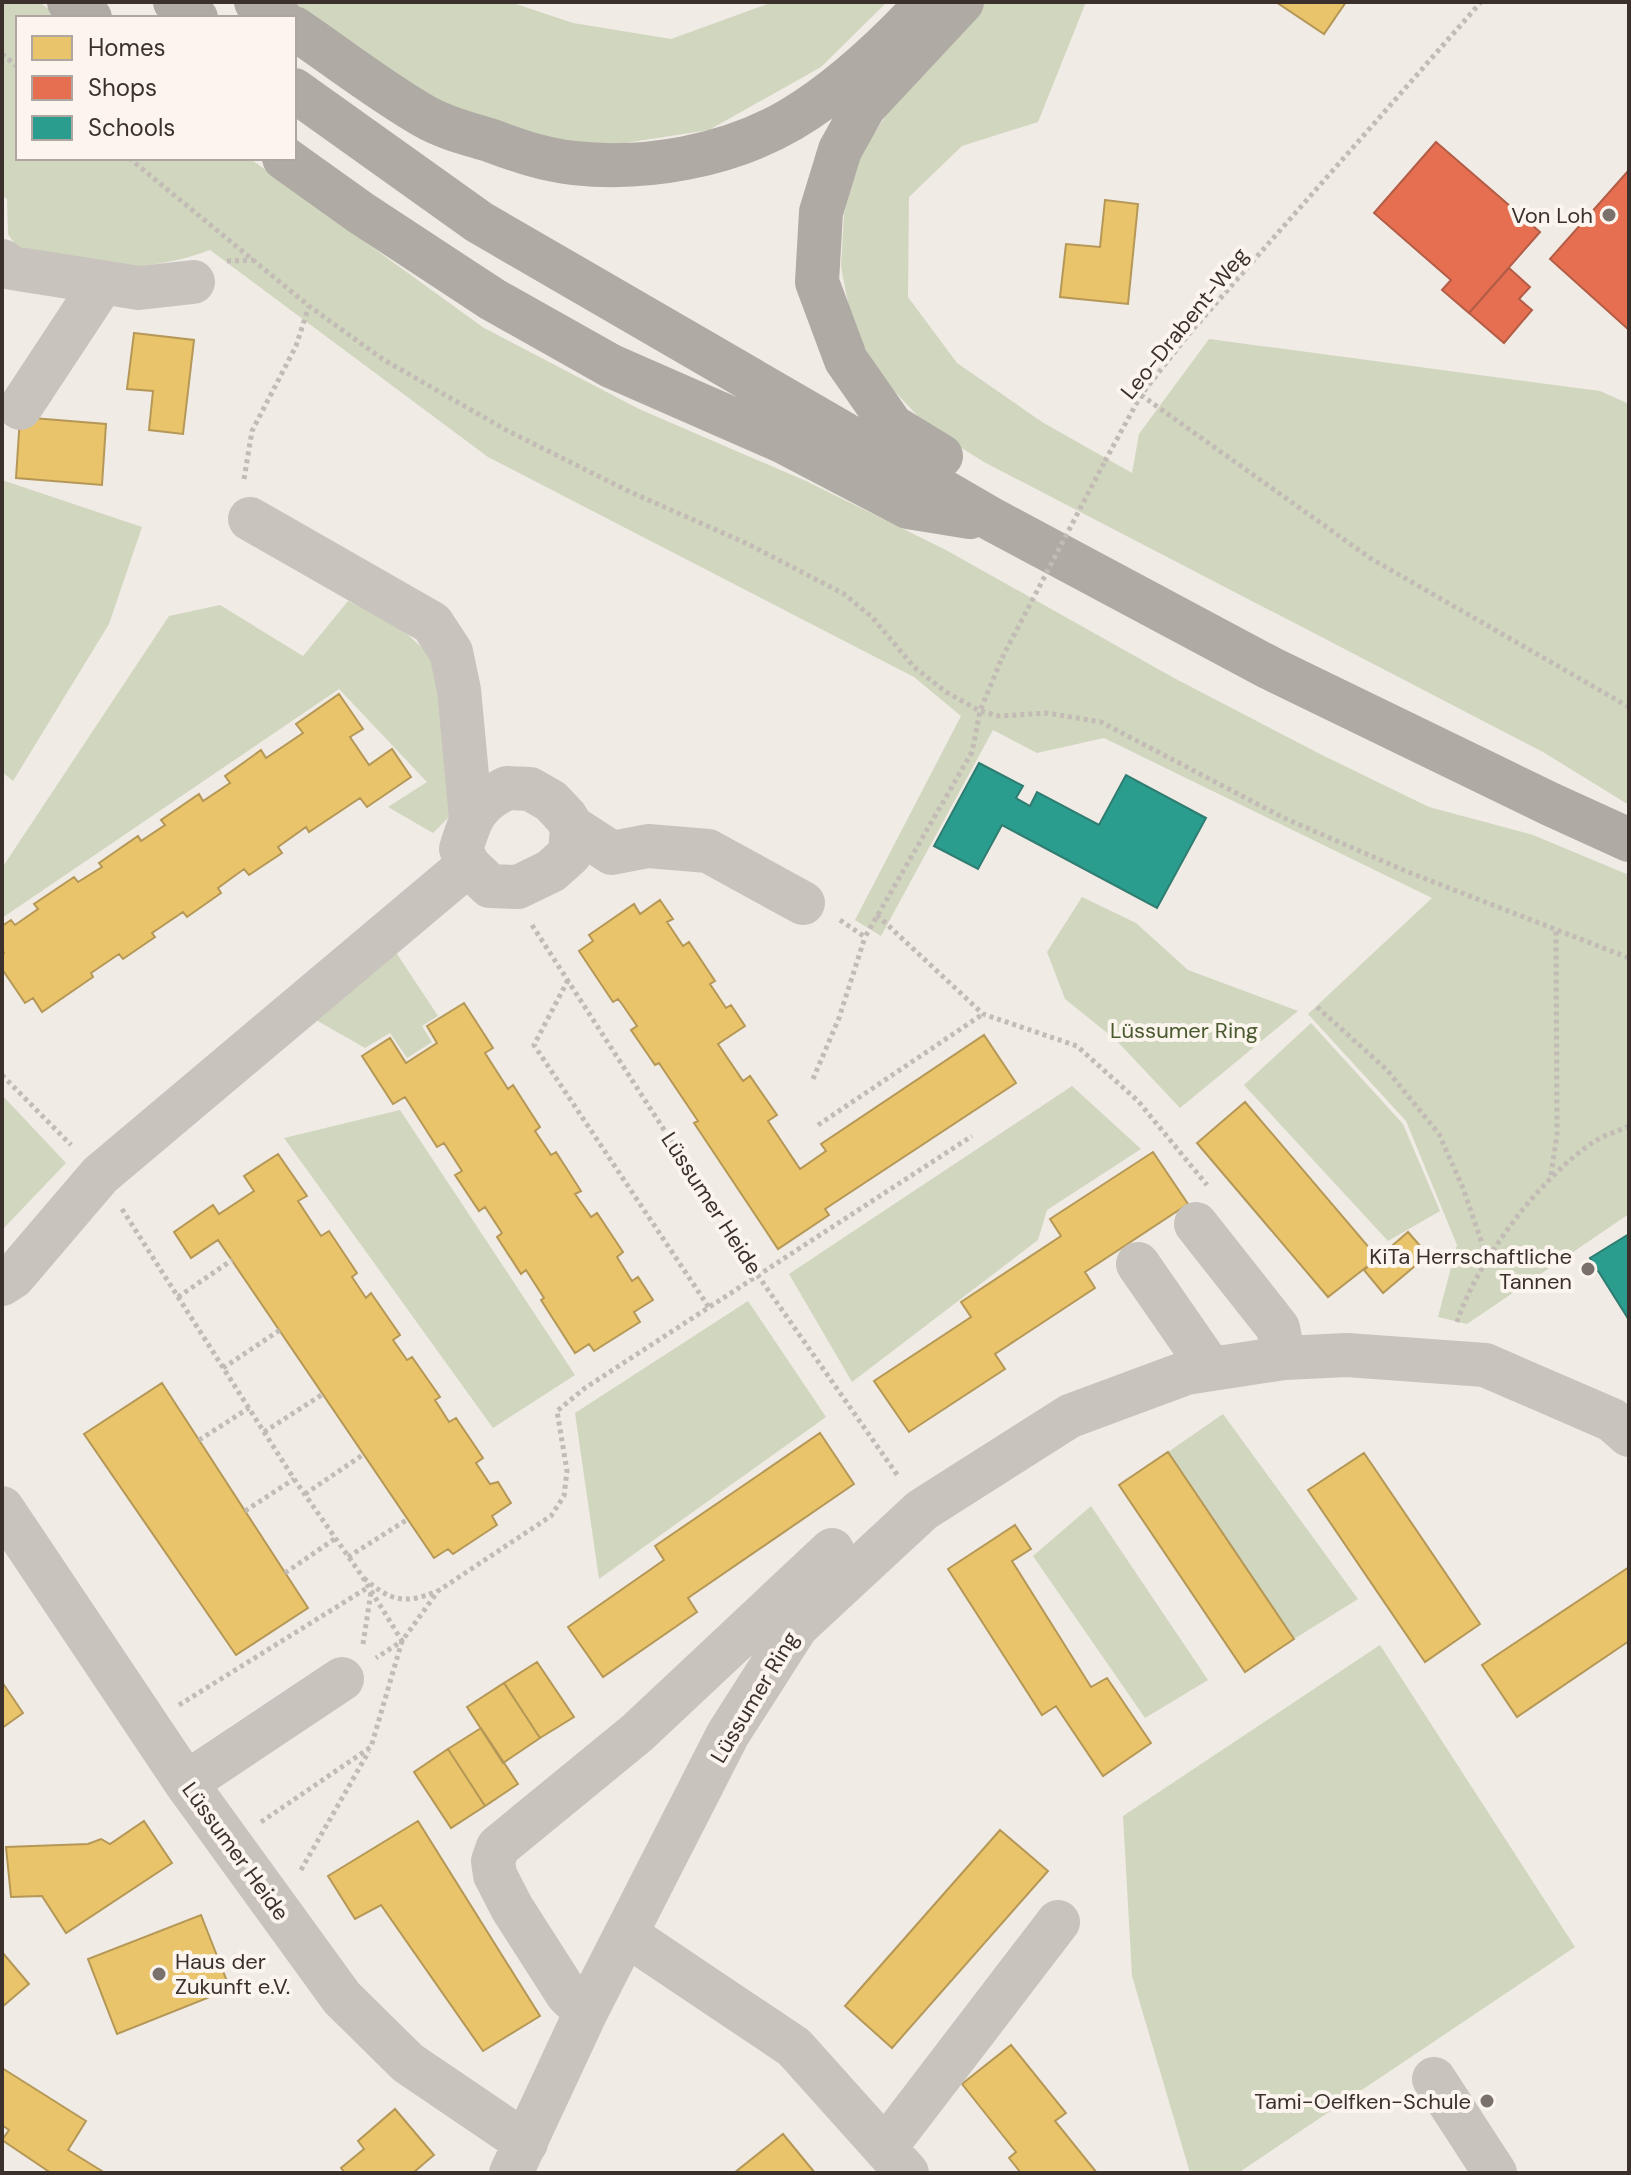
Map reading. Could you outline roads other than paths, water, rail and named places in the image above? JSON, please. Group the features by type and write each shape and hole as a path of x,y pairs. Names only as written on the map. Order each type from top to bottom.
{"highway":[{"path":"69,2 87,16"},
{"path":"175,2 193,16"},
{"path":"235,2 253,16"},
{"path":"256,2 277,16"},
{"path":"296,29 427,118 529,155 573,163 623,166 685,158 739,144 791,120 843,82 901,31 928,2"},
{"path":"962,2 864,107 840,150 821,212 817,282 846,360 892,426 972,475 993,520"},
{"path":"296,49 494,198 768,388"},
{"path":"296,91 479,222 993,520 1270,668 1629,840"},
{"path":"287,160 492,299 611,366 782,441 908,507 993,520"}],"street":[{"path":"2,261 12,268 139,288 193,282"},
{"path":"20,408 103,282"},
{"path":"250,519 432,623 451,652 459,690 471,818"},
{"path":"572,827 570,854 551,871 518,887 490,886 468,865 461,849 471,818 485,800 507,788 530,789 551,801 572,827 612,853 648,846 708,851 803,903"},
{"path":"2,1284 13,1277 100,1175 468,865"},
{"path":"1206,1210 1278,1328 1284,1358"},
{"path":"1130,1270 1198,1371"},
{"name":"Lüssumer Ring","path":"518,2158 586,2012 728,1734 797,1626 922,1510 1070,1416 1198,1371 1284,1358 1347,1355 1485,1365 1612,1420 1629,1435"},
{"name":"Lüssumer Heide","path":"2,1508 186,1783 342,1998 408,2063 518,2158"},
{"path":"586,2012 567,1994 512,1908 495,1875 493,1861 498,1847 674,1698 832,1550"},
{"path":"186,1783 350,1674"},
{"path":"674,1698 728,1734"},
{"path":"627,1935 794,2047 896,2160 1058,1922"},
{"path":"1434,2079 1495,2173"}],"place":[{"name":"Von Loh","path":"1609,215"},
{"name":"KiTa Herrschaftliche Tannen","path":"1588,1269"},
{"name":"Haus der Zukunft e.V.","path":"159,1974"},
{"name":"Tami-Oelfken-Schule","path":"1487,2101"}]}
